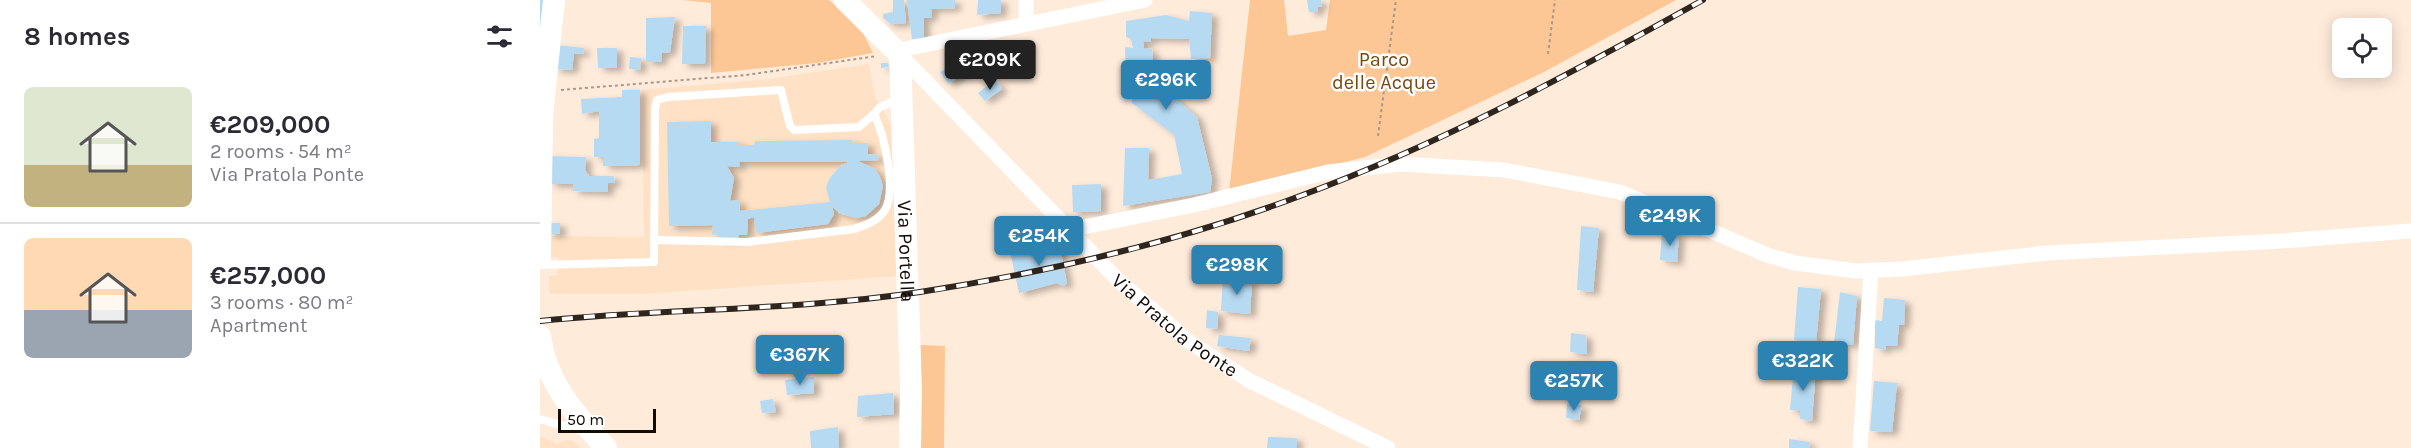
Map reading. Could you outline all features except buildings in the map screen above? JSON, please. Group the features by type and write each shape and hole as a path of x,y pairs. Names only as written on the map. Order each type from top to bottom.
{"main road":[{"path":"540,258 544,92 554,0"},
{"name":"Via Pratola Ponte","path":"845,0 897,53"},
{"name":"Via Portella","path":"897,53 901,98 910,448"},
{"path":"540,336 544,369 560,393 600,441"}],"street":[{"path":"1026,0 1026,24"},
{"path":"897,53 1145,0"},
{"name":"Via Pratola Ponte","path":"897,53 1118,280 1188,341 1250,381 1388,448"},
{"path":"1069,230 1194,205 1328,172 1400,164 1504,170 1620,192 1767,255 1805,264 1871,270 2048,253 2281,241 2411,231"},
{"path":"1860,448 1871,270"}],"lane":[{"path":"540,265 654,262 655,108 657,100 668,97 782,90 790,126 794,130 859,127 880,107 901,98"},
{"path":"654,240 747,242 854,229 871,223 884,212 890,199 883,133 874,114"},
{"path":"540,419 600,441"}],"path":[{"path":"1378,136 1396,0"},
{"path":"1548,54 1555,0"},
{"path":"544,92 746,75 838,64 897,53"}],"shaded area":[{"path":"869,64 875,97 895,131 899,276 644,294 549,294 549,276 558,275 559,258 548,256 549,236 644,237 642,90 769,79"},
{"path":"540,436 557,444 567,440 572,441 581,448 540,448"}],"green space":[{"path":"682,0 829,0 861,29 873,53 817,63 711,73 711,3"},
{"name":"Parco delle Acque","path":"1250,0 1284,0 1288,36 1326,30 1330,0 1676,0 1544,72 1365,157 1229,192"},
{"path":"920,345 945,346 944,448 919,448"}],"railway":[{"path":"540,321 873,298 968,284 1113,254 1254,213 1404,154 1505,106 1703,0"}]}
